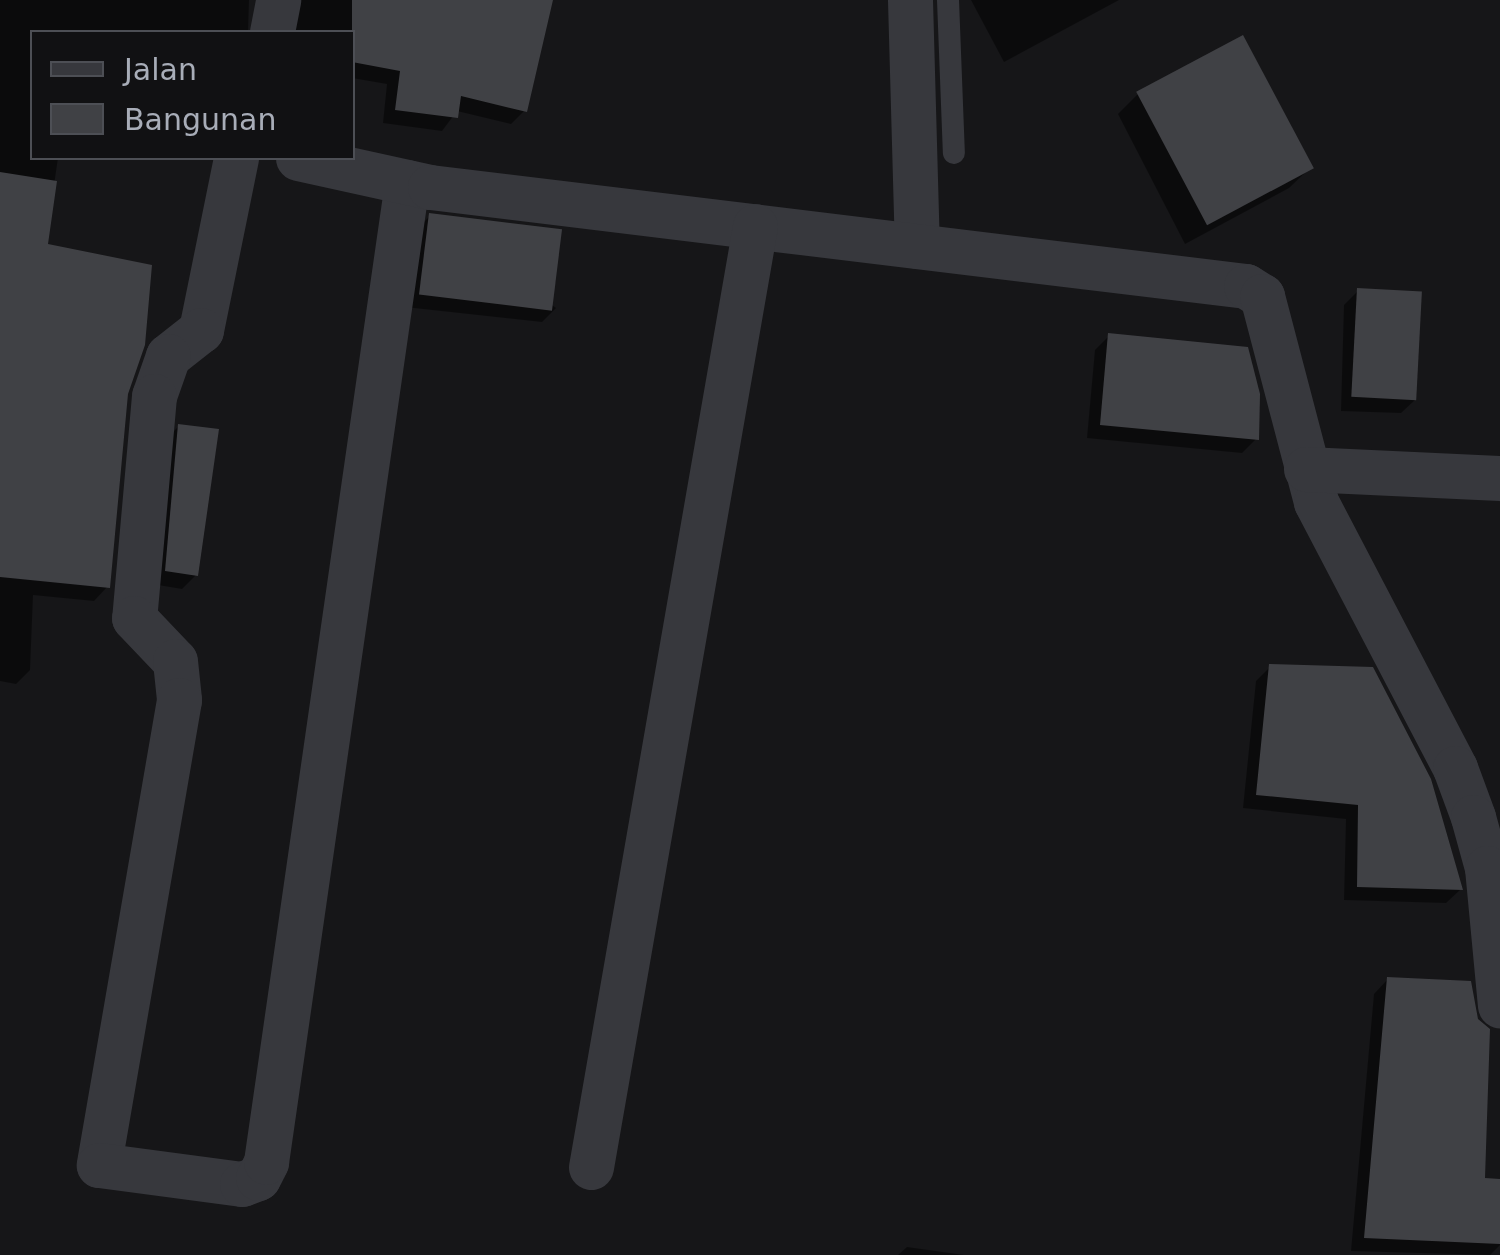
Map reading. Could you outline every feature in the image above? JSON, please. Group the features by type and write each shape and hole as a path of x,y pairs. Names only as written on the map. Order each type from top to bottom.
{"street":[{"path":"272,30 278,0"},
{"path":"910,0 916,246"},
{"path":"236,160 201,330 168,356 154,396 134,618 175,661 180,700 99,1165 242,1184 258,1178 266,1162 407,182"},
{"path":"307,160 407,182 1246,286 1262,296 1306,469 1335,544 1455,768 1487,868 1500,1005"},
{"path":"591,1167 755,226"},
{"path":"1306,469 1500,478"}],"lane":[{"path":"948,0 954,154"}],"building":[{"path":"352,0 553,0 527,112 461,96 458,118 395,110 400,71 355,63"},
{"path":"1243,35 1314,168 1207,225 1136,92"},
{"path":"0,172 57,181 48,244 152,265 145,345 128,394 110,588 0,577"},
{"path":"429,213 562,229 552,311 419,294"},
{"path":"1357,288 1422,291 1416,400 1351,397"},
{"path":"1108,333 1248,347 1260,394 1259,440 1100,425"},
{"path":"178,424 219,429 198,576 165,571"},
{"path":"1269,664 1373,667 1431,779 1463,890 1357,887 1358,805 1256,795"},
{"path":"1387,977 1471,981 1478,1019 1490,1029 1485,1178 1500,1179 1500,1244 1364,1238"}]}
